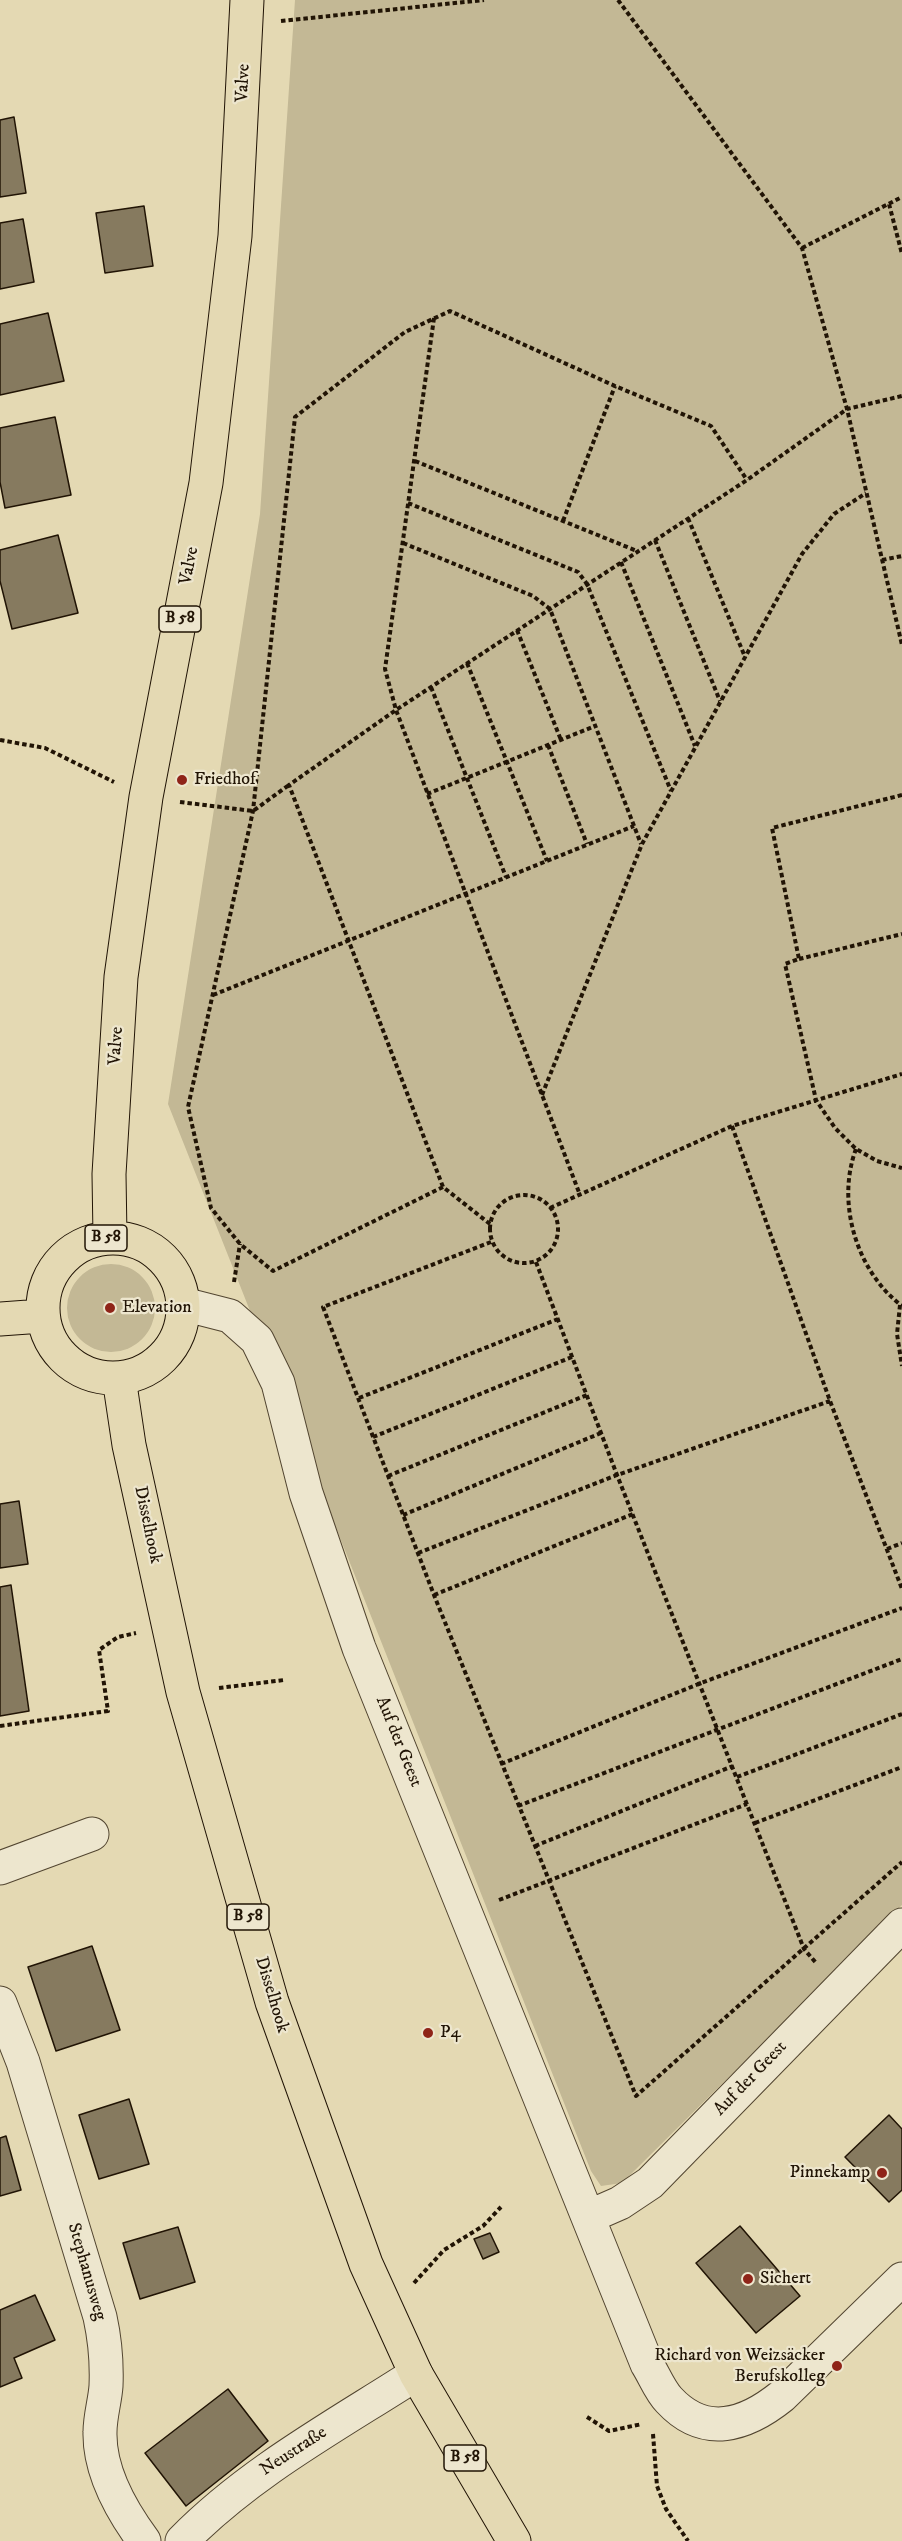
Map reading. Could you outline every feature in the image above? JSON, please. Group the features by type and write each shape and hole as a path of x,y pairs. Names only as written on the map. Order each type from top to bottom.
{"main road":[{"name":"Valve","path":"110,1237 109,1173 121,977 146,797 206,483 235,236 247,12"},
{"name":"B 58","path":"110,1237 131,1240 152,1248 167,1263 179,1282 183,1304 180,1330 166,1354 145,1371 119,1378 98,1377 78,1369 61,1355 49,1337 42,1316 44,1293 52,1271 67,1254 87,1242 110,1237"},
{"path":"0,1319 42,1316"},
{"name":"Disselhook","path":"119,1378 129,1445 183,1692 272,2002 366,2264 416,2374 514,2541"}],"street":[{"name":"Auf der Geest","path":"183,1304 230,1316 257,1340 278,1383 306,1493 359,1648 647,2364 660,2411 688,2416 716,2425 741,2422 765,2410 902,2279"},
{"path":"0,1868 92,1834"},
{"name":"Auf der Geest","path":"588,2217 620,2203 650,2183 902,1924"},
{"name":"Stephanusweg","path":"0,2003 23,2062 100,2317 107,2352 106,2386 100,2432 103,2464 126,2517 144,2541"},
{"name":"Neustraße","path":"182,2541 211,2511 260,2473 416,2374"}],"path":[{"path":"247,12 484,0"},
{"path":"618,0 802,248 847,409 902,645"},
{"path":"802,248 902,197"},
{"path":"889,204 902,254"},
{"path":"443,1187 273,1270 240,1244 211,1208 188,1107 253,811 295,417 405,332 450,311 615,386 711,426 747,480"},
{"path":"434,317 385,669 396,710 427,794 580,1195"},
{"path":"563,521 615,386"},
{"path":"187,803 253,811 396,710 747,480 847,409 902,396"},
{"path":"415,461 638,551"},
{"path":"541,1096 642,844 802,554 834,514 866,492"},
{"path":"408,503 578,572 587,584 671,792"},
{"path":"688,518 745,657"},
{"path":"655,540 721,701"},
{"path":"403,543 533,596 550,609 642,844"},
{"path":"882,560 902,556"},
{"path":"621,562 696,747"},
{"path":"517,630 561,740"},
{"path":"467,663 547,861"},
{"path":"431,687 506,877"},
{"path":"427,794 595,726"},
{"path":"0,740 45,748 146,797"},
{"path":"548,745 587,844"},
{"path":"289,785 443,1187 490,1224"},
{"path":"800,959 771,828 902,795"},
{"path":"212,995 634,826"},
{"path":"902,934 785,964 816,1100 836,1128 856,1149 877,1161 902,1168"},
{"path":"550,1208 732,1126 902,1074"},
{"path":"732,1126 830,1401 902,1589"},
{"path":"856,1149 849,1167 847,1195 853,1231 863,1257 881,1285 901,1306 897,1334 902,1366"},
{"path":"524,1195 541,1199 550,1208 557,1222 557,1239 549,1252 536,1262 518,1263 502,1256 491,1242 490,1224 496,1209 508,1198 524,1195"},
{"path":"491,1242 323,1307 501,1764 636,2096 902,1862"},
{"path":"536,1262 617,1475 804,1949 839,1990"},
{"path":"358,1398 558,1319"},
{"path":"373,1437 572,1357"},
{"path":"388,1476 587,1395"},
{"path":"418,1553 617,1475 830,1401"},
{"path":"403,1515 601,1432"},
{"path":"434,1595 633,1514"},
{"path":"887,1549 902,1543"},
{"path":"501,1764 700,1683 902,1608"},
{"path":"0,1726 108,1712 99,1650 118,1637 169,1626"},
{"path":"518,1806 902,1659"},
{"path":"183,1692 284,1680"},
{"path":"737,1778 902,1713"},
{"path":"535,1846 733,1766"},
{"path":"755,1823 902,1767"},
{"path":"467,1912 747,1804"},
{"path":"388,2312 444,2250 483,2226 501,2207"},
{"path":"587,2417 609,2431 660,2411 657,2486 666,2509 688,2541"}],"shaded area":[{"path":"295,0 902,0 902,1905 622,2183 601,2186 591,2171 168,1104 260,514"},
{"path":"111,1264 136,1271 148,1283 155,1308 148,1333 136,1345 111,1352 86,1345 74,1333 67,1308 74,1283 86,1271"}],"building":[{"path":"14,117 26,193 0,197 0,120"},
{"path":"144,206 153,266 105,273 96,213"},
{"path":"23,219 34,282 0,289 0,223"},
{"path":"48,313 64,381 0,395 0,324"},
{"path":"55,417 71,495 5,508 0,482 0,428"},
{"path":"58,535 78,613 12,629 0,581 0,550"},
{"path":"19,1501 28,1564 0,1568 0,1504"},
{"path":"11,1585 29,1711 0,1716 0,1587"},
{"path":"92,1946 120,2030 56,2051 28,1967"},
{"path":"129,2099 149,2164 99,2179 79,2115"},
{"name":"Pinnekamp","path":"889,2115 902,2129 902,2190 889,2202 845,2157"},
{"path":"6,2136 21,2190 0,2196 0,2138"},
{"name":"Sichert","path":"740,2226 800,2296 756,2333 696,2263"},
{"path":"178,2227 195,2282 140,2299 123,2243"},
{"path":"490,2233 499,2252 483,2259 474,2239"},
{"path":"35,2295 55,2340 14,2358 22,2378 0,2387 0,2310"},
{"path":"228,2389 268,2441 186,2506 145,2453"}],"place":[{"name":"Friedhof","path":"182,780"},
{"name":"Elevation","path":"110,1308"},
{"name":"P4","path":"428,2033"},
{"name":"Pinnekamp","path":"882,2173"},
{"name":"Sichert","path":"748,2279"},
{"name":"Richard von Weizsäcker Berufskolleg","path":"837,2366"}]}
